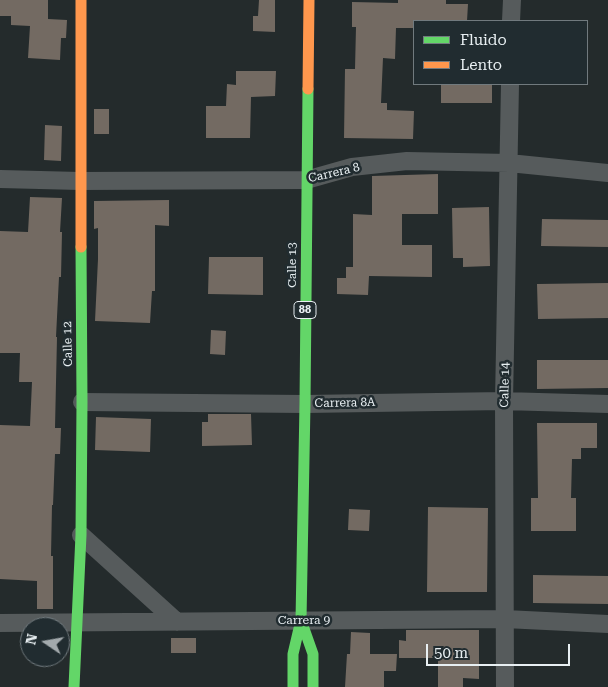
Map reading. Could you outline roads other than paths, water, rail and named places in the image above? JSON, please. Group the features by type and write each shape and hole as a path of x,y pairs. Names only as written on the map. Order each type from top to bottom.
{"main road":[{"name":"Calle 12","path":"74,687 82,535 81,0"},
{"name":"Calle 13","path":"293,687 293,654 301,620 305,404 308,0"},
{"name":"Calle 13","path":"301,620 313,654 313,687"}],"street":[{"path":"511,20 512,0"},
{"name":"Calle 14","path":"504,687 504,402 510,85"},
{"name":"Carrera 8","path":"0,179 80,181 306,180 352,167 406,161 509,163 608,173"},
{"name":"Carrera 8A","path":"82,402 305,404 504,402 608,404"},
{"path":"82,535 177,622"},
{"name":"Carrera 9","path":"0,623 505,619 608,624"}]}
